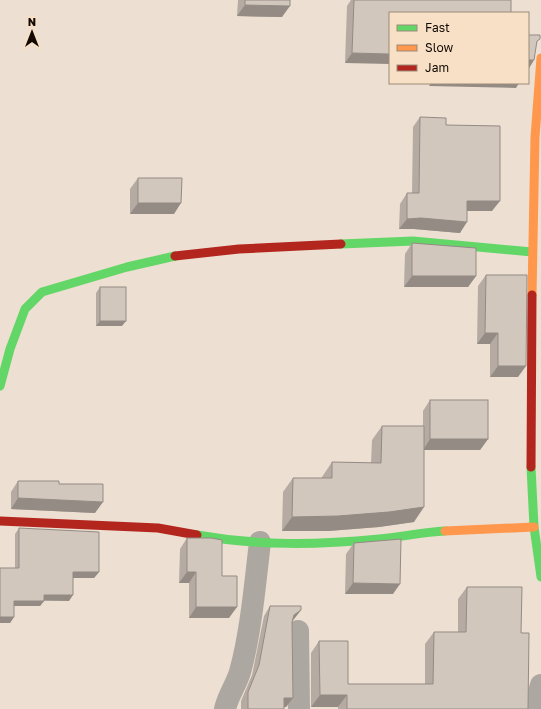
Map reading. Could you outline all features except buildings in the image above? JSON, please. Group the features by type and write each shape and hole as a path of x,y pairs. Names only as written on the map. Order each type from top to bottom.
{"main road":[{"path":"541,58 535,137 532,252 531,471 534,527 541,577"},
{"path":"0,386 10,349 25,308 42,292 127,267 180,255 238,249 413,241 532,252"},
{"path":"0,521 158,528 215,538 276,544 329,543 380,539 437,531 534,527"}],"street":[{"path":"225,709 240,672 246,642 260,542"},
{"path":"298,631 299,709"},
{"path":"534,709 541,685"}],"traffic: fast":[{"path":"341,244 413,241 532,252"},
{"path":"0,386 10,349 25,309 42,292 127,267 175,256"},
{"path":"531,467 534,527 541,577"},
{"path":"197,535 220,539 265,543 311,543 379,539 445,531"}],"traffic: slow":[{"path":"532,295 535,137 541,58"},
{"path":"445,531 534,527"}],"traffic: jam":[{"path":"175,256 239,249 341,244"},
{"path":"531,467 532,295"},
{"path":"0,521 158,528 197,535"}]}
